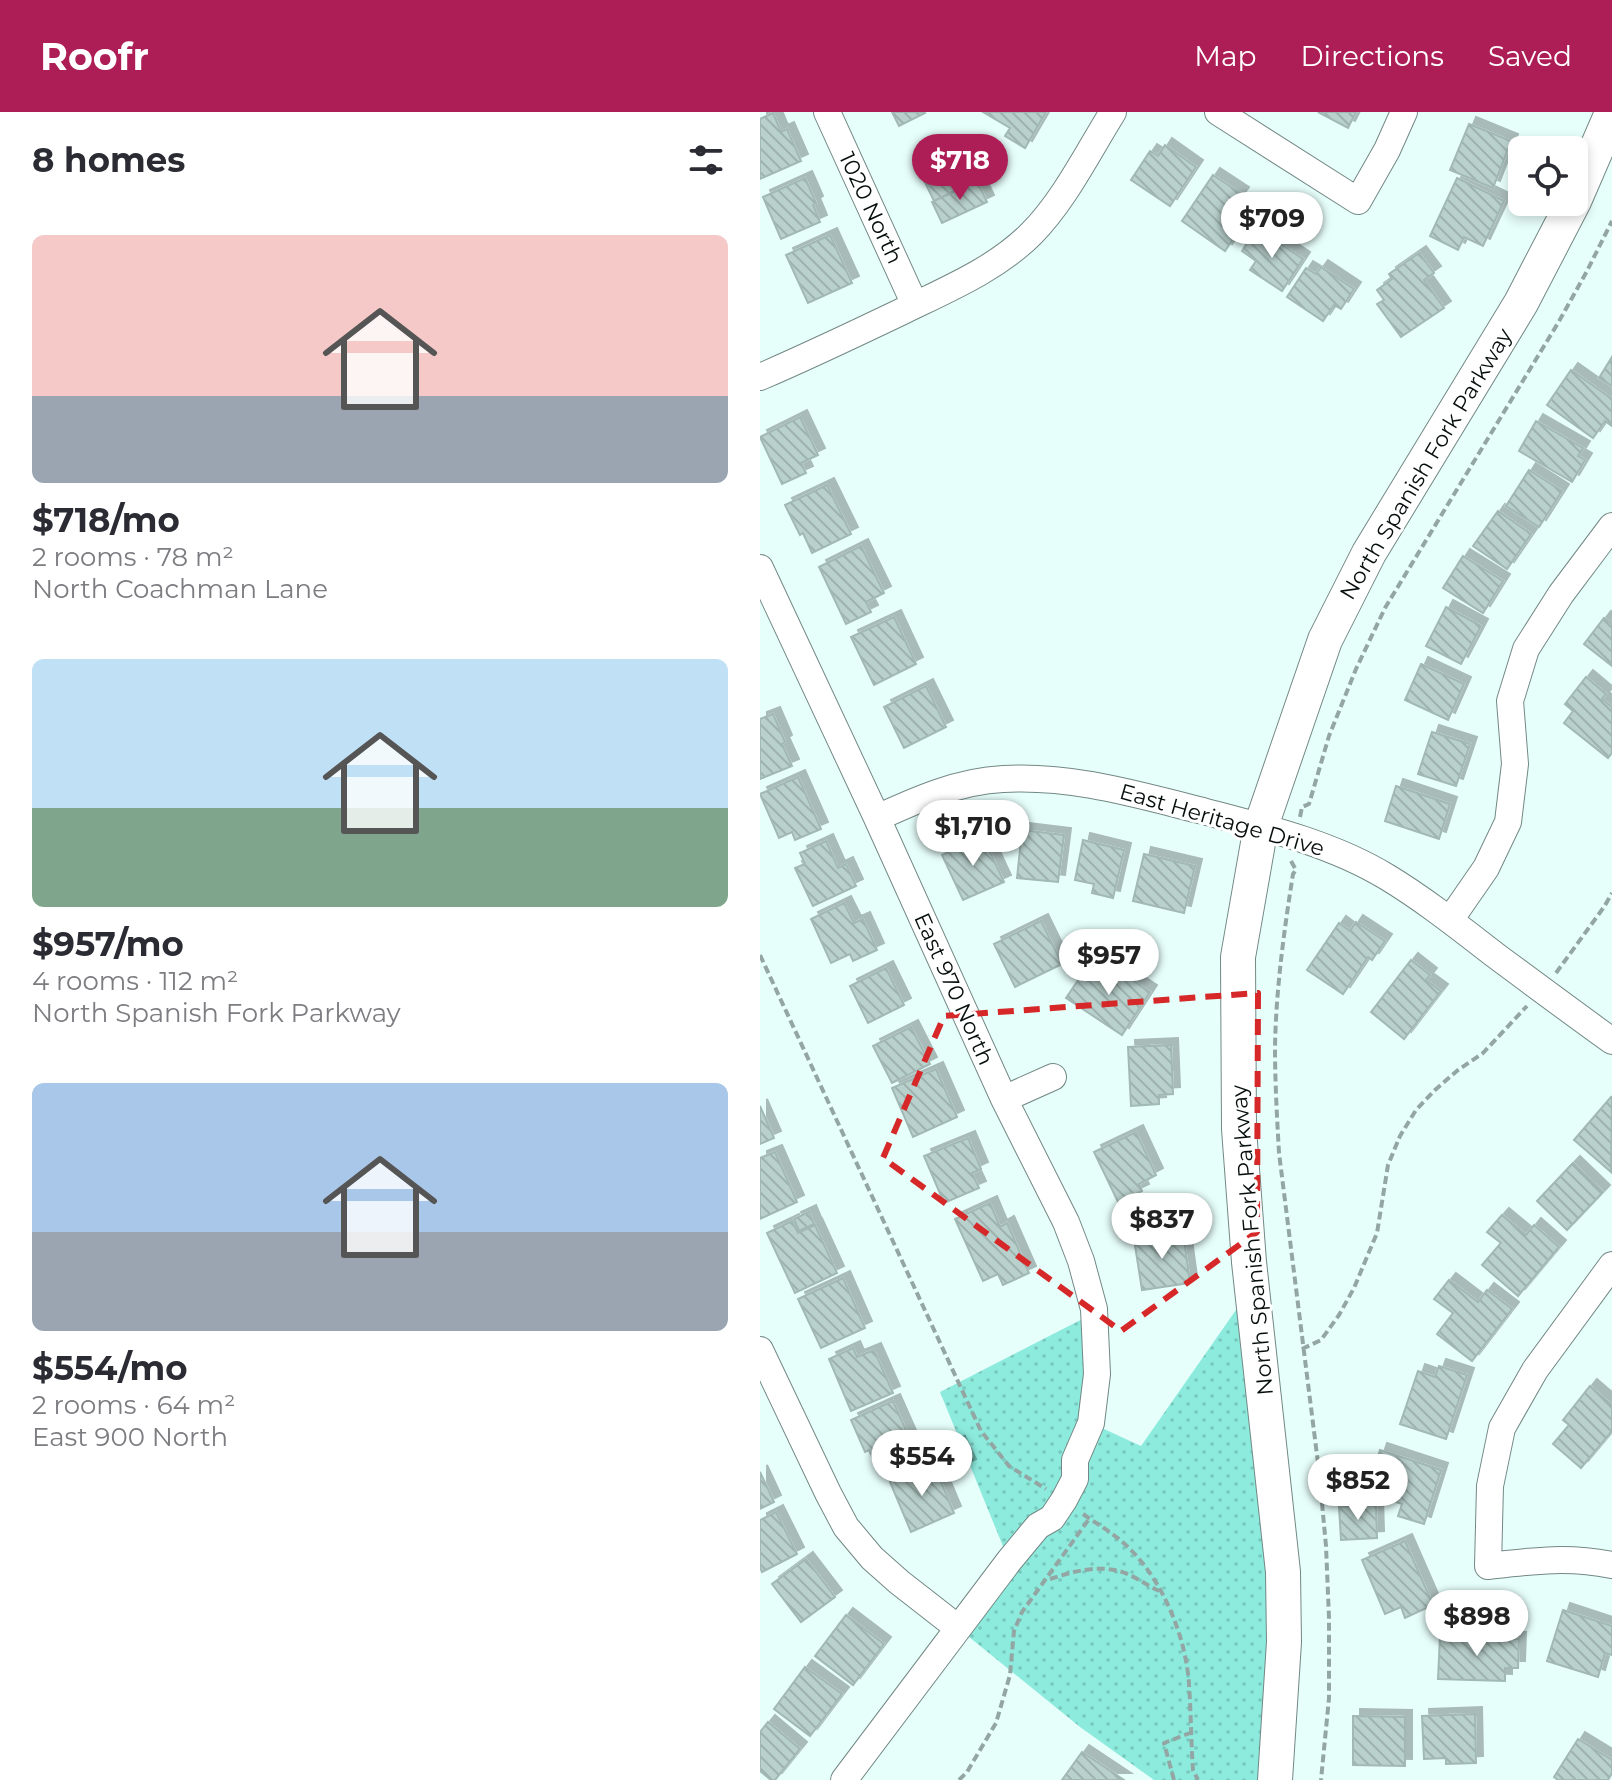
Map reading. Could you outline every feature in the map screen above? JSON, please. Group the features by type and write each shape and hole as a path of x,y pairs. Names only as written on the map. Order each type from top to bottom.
{"street":[{"name":"1020 North","path":"827,112 915,305"},
{"path":"760,377 915,305 996,262 1031,234 1060,198 1113,112"},
{"path":"1218,112 1358,201 1404,112"},
{"name":"North Spanish Fork Parkway","path":"1275,1780 1284,1642 1283,1572 1249,1262 1239,1129 1238,957 1261,826 1325,640 1369,553 1521,303 1574,201 1612,113"},
{"path":"1450,920 1486,868 1508,822 1515,764 1510,701 1526,649 1561,594 1612,526"},
{"name":"East 970 North","path":"760,568 1004,1099 1066,1222 1094,1309 1097,1374 1091,1423 1075,1460 1062,1470 1039,1508 1038,1526 844,1780"},
{"name":"East Heritage Drive","path":"877,818 953,788 1001,779 1053,779 1096,785 1261,826 1342,855 1386,876 1612,1041"},
{"path":"1004,1099 1053,1077"},
{"path":"1612,1265 1535,1370 1502,1428 1490,1486 1488,1566 1548,1559 1612,1565"},
{"path":"760,1350 846,1527 872,1558 958,1628"}],"path":[{"path":"1302,807 1309,804 1329,736 1385,608 1558,323 1612,221"},
{"path":"1291,863 1296,870 1283,934 1275,1044 1276,1101 1279,1153 1326,1546 1329,1698 1321,1780"},
{"path":"1552,977 1612,893"},
{"path":"760,955 981,1431 1009,1466 1044,1487"},
{"path":"1302,1349 1321,1340 1354,1288 1377,1233 1388,1165 1400,1136 1416,1110 1458,1070 1483,1053 1530,1002"},
{"path":"1079,1511 1134,1553 1161,1592 1184,1652 1189,1682 1193,1770 1198,1780"},
{"path":"959,1780 996,1723 1010,1675 1014,1631 1022,1612 1090,1519"},
{"path":"1047,1580 1078,1571 1121,1571 1161,1592"},
{"path":"1174,1780 1164,1743 1190,1733"}],"highlighted area":[{"path":"1258,993 1257,1232 1121,1331 883,1158 944,1016"}],"green space":[{"path":"1252,1287 1276,1490 1275,1780 1154,1780 1080,1727 958,1628 1009,1561 940,1392 1098,1311 1091,1423 1141,1446"}],"building":[{"path":"892,112 924,112 925,113 899,126"},
{"path":"983,112 1046,112 1025,148 1005,136 1010,128"},
{"path":"1318,112 1356,112 1348,128"},
{"path":"773,113 781,132 787,129 801,161 760,179 760,119"},
{"path":"1469,124 1508,140 1508,149 1493,188 1450,170"},
{"path":"1165,145 1196,167 1170,206 1131,180 1150,151 1158,156"},
{"path":"942,149 948,163 965,155 976,180 934,201 915,162"},
{"path":"1213,175 1242,194 1237,201 1252,211 1225,251 1182,221"},
{"path":"805,178 820,222 781,239 763,197"},
{"path":"1457,178 1504,201 1483,246 1464,237 1458,250 1430,236"},
{"path":"977,181 987,202 942,223 932,202"},
{"path":"1257,228 1303,259 1282,291 1250,270 1256,261 1242,251"},
{"path":"830,235 852,283 808,303 786,255"},
{"path":"1419,253 1434,273 1424,280 1444,308 1401,337 1377,304 1384,300 1377,290 1392,279 1389,274"},
{"path":"1321,267 1354,289 1341,309 1334,305 1323,321 1287,297 1306,268 1316,274"},
{"path":"1612,357 1612,386 1599,378"},
{"path":"1571,370 1612,399 1612,426 1605,421 1593,438 1547,405"},
{"path":"800,417 818,455 801,463 806,473 782,484 760,437"},
{"path":"1536,421 1583,448 1578,456 1585,460 1572,482 1519,451"},
{"path":"1529,470 1562,491 1539,527 1506,506"},
{"path":"827,485 851,534 812,553 785,505"},
{"path":"1498,511 1531,534 1507,569 1473,546"},
{"path":"861,546 884,593 866,602 871,612 846,624 819,567"},
{"path":"1463,556 1503,581 1483,613 1443,588"},
{"path":"1446,607 1481,626 1461,664 1426,646"},
{"path":"894,617 916,664 874,685 851,637"},
{"path":"1604,618 1612,624 1612,666 1584,644"},
{"path":"1421,664 1464,684 1448,720 1405,700"},
{"path":"1586,677 1606,694 1602,699 1612,707 1612,753 1608,758 1564,723 1573,711 1565,704"},
{"path":"926,686 946,727 904,748 884,707"},
{"path":"773,714 792,766 760,779 760,719"},
{"path":"1432,732 1470,744 1456,786 1418,774"},
{"path":"798,777 821,829 795,840 792,832 779,838 760,794"},
{"path":"1396,786 1450,804 1439,839 1385,821"},
{"path":"1022,830 1064,835 1058,882 1017,878"},
{"path":"983,837 1004,882 963,900 942,855"},
{"path":"1083,840 1124,850 1113,898 1092,893 1094,884 1075,880"},
{"path":"826,841 838,868 846,864 856,886 813,906 795,868 805,864 800,853"},
{"path":"1144,854 1195,866 1184,913 1133,901"},
{"path":"844,903 854,923 863,919 877,950 853,961 850,954 831,963 811,919"},
{"path":"1041,921 1062,964 1015,987 994,944"},
{"path":"1356,922 1385,941 1372,960 1368,957 1343,994 1307,970 1339,923 1350,931"},
{"path":"1102,960 1150,992 1122,1035 1066,998 1081,976 1088,981"},
{"path":"1411,960 1430,975 1426,980 1441,991 1404,1039 1371,1012"},
{"path":"886,968 904,1005 868,1023 850,986"},
{"path":"911,1027 930,1064 892,1083 873,1046"},
{"path":"1171,1045 1173,1094 1159,1095 1159,1104 1131,1106 1128,1047"},
{"path":"936,1069 957,1117 913,1137 892,1088"},
{"path":"1612,1098 1611,1172 1574,1140"},
{"path":"760,1106 774,1138 760,1144"},
{"path":"1136,1132 1156,1175 1139,1184 1142,1191 1118,1202 1094,1152"},
{"path":"968,1138 981,1169 972,1173 979,1188 944,1203 924,1156"},
{"path":"775,1152 797,1202 760,1219 760,1158"},
{"path":"1573,1163 1603,1192 1567,1230 1537,1201"},
{"path":"990,1203 1000,1227 1007,1223 1029,1273 1003,1285 998,1274 983,1281 955,1219"},
{"path":"809,1212 814,1224 799,1231 794,1219"},
{"path":"1502,1215 1526,1235 1534,1225 1559,1247 1518,1296 1482,1265 1501,1243 1487,1232"},
{"path":"792,1221 798,1233 815,1225 837,1273 795,1293 767,1233"},
{"path":"1183,1232 1190,1283 1142,1290 1134,1239"},
{"path":"843,1278 865,1328 821,1348 798,1299"},
{"path":"1449,1280 1478,1302 1487,1290 1512,1309 1472,1361 1437,1334 1453,1313 1434,1299"},
{"path":"853,1348 857,1357 874,1350 893,1393 851,1411 829,1359"},
{"path":"1439,1366 1467,1375 1446,1439 1400,1424 1418,1371 1435,1377"},
{"path":"1590,1386 1612,1405 1612,1431 1581,1468 1553,1444 1569,1425 1563,1420"},
{"path":"893,1401 916,1453 878,1470 869,1450 865,1452 851,1420"},
{"path":"958,1443 969,1466 951,1475 940,1451"},
{"path":"1380,1450 1441,1470 1424,1524 1398,1516 1402,1504 1387,1499 1393,1481 1372,1474"},
{"path":"933,1463 954,1513 911,1532 890,1482"},
{"path":"760,1472 774,1502 760,1509"},
{"path":"1376,1505 1377,1538 1341,1540 1339,1507"},
{"path":"776,1512 797,1554 762,1572 760,1520"},
{"path":"1405,1541 1433,1605 1405,1618 1401,1607 1385,1614 1362,1560"},
{"path":"806,1559 835,1597 801,1622 772,1584"},
{"path":"1563,1610 1612,1626 1612,1655 1605,1653 1598,1677 1547,1661"},
{"path":"846,1615 884,1644 853,1685 815,1656"},
{"path":"1440,1636 1519,1639 1518,1668 1505,1668 1505,1681 1438,1679"},
{"path":"805,1667 842,1694 810,1736 774,1709"},
{"path":"1475,1714 1476,1763 1446,1764 1446,1758 1424,1759 1422,1716"},
{"path":"1353,1716 1405,1717 1405,1766 1353,1765"},
{"path":"768,1722 800,1749 775,1780 760,1771 760,1732"},
{"path":"1578,1739 1612,1760 1612,1773 1608,1780 1558,1780 1554,1777"},
{"path":"1082,1752 1124,1780 1062,1780"}]}
